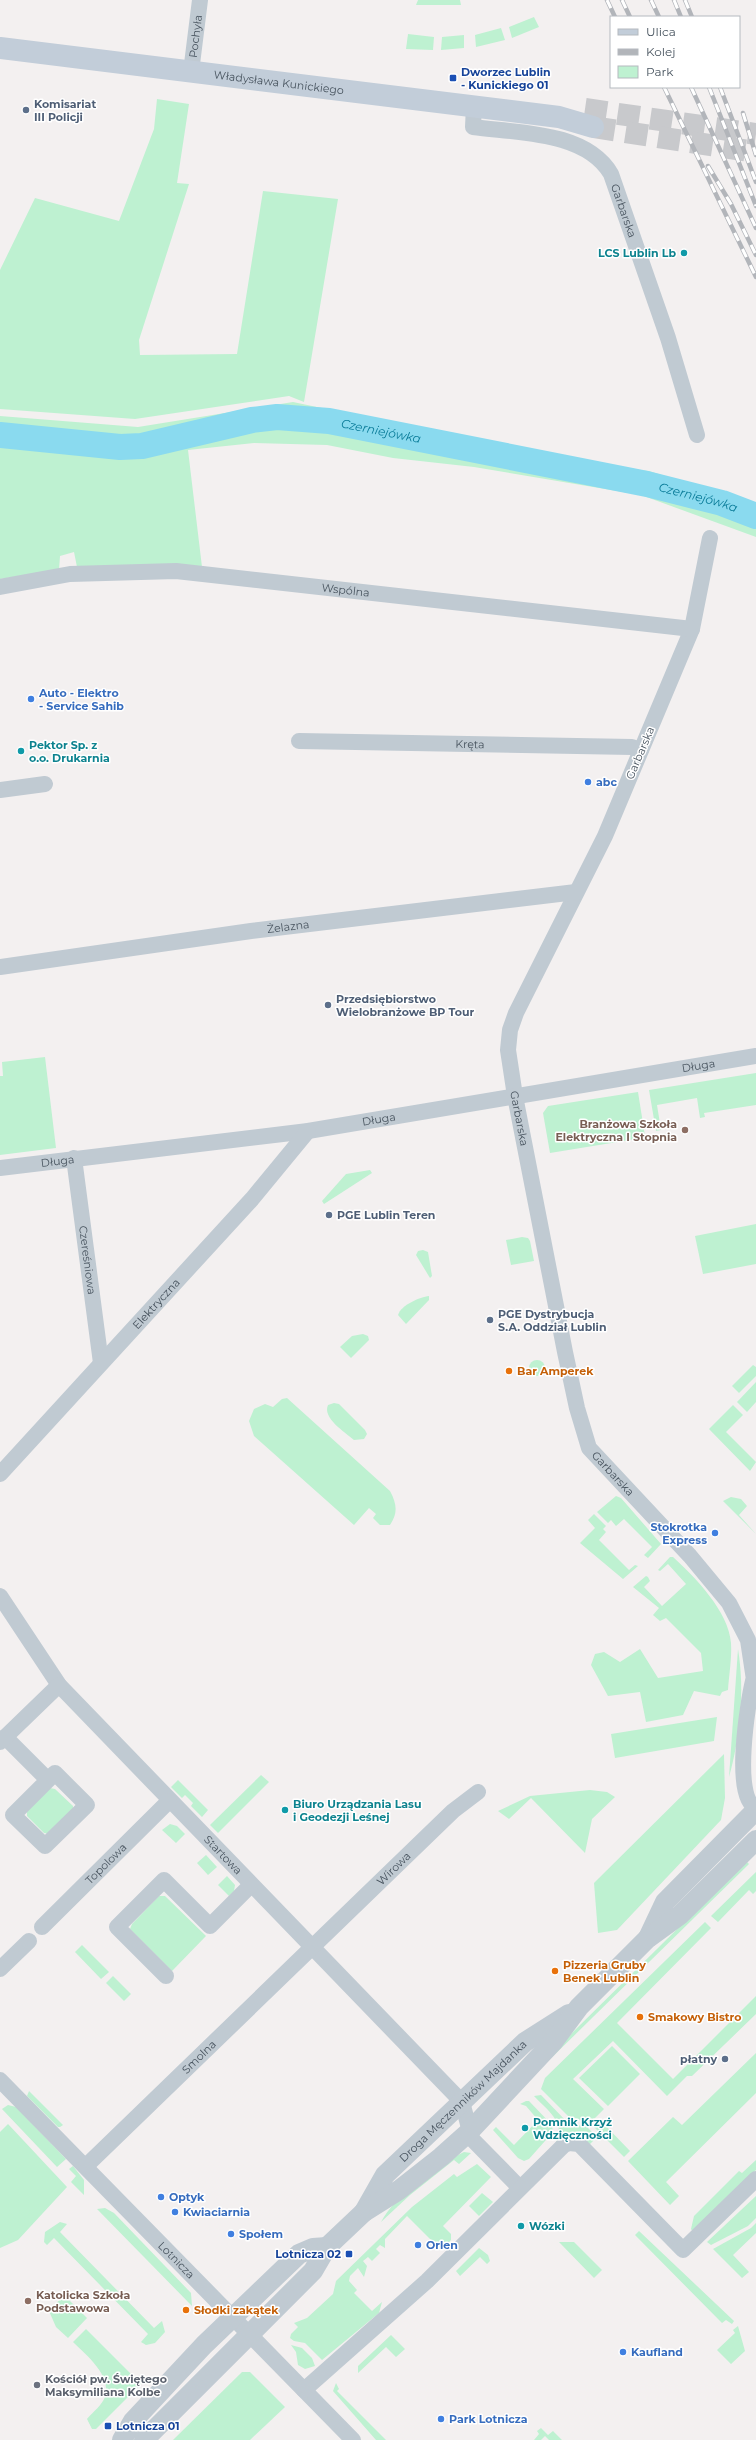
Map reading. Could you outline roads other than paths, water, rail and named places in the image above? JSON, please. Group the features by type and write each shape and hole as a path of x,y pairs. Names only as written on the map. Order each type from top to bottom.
{"main road":[{"name":"Władysława Kunickiego","path":"0,48 559,117 589,118"}],"street":[{"name":"Pochyła","path":"191,72 200,0"},
{"name":"Garbarska","path":"474,106 473,127 563,141 584,149 605,163 611,174 668,338 697,435"},
{"name":"Garbarska","path":"710,538 692,629 605,836 516,1013 510,1030 508,1050 515,1096 569,1373 577,1408 589,1448 690,1556 729,1603 748,1640 756,1693"},
{"name":"Wspólna","path":"0,587 70,574 176,571 692,629"},
{"name":"Kręta","path":"299,741 632,747 641,750"},
{"path":"0,790 45,784"},
{"name":"Żelazna","path":"0,967 244,932 576,892"},
{"name":"Długa","path":"0,1168 308,1131 756,1056"},
{"name":"Elektryczna","path":"0,1474 252,1199 308,1131"},
{"name":"Czereśniowa","path":"74,1158 101,1363"},
{"name":"Startowa","path":"0,1596 59,1685 310,1947 462,2102"},
{"name":"Garbarska","path":"754,1676 746,1714 744,1783 748,1800 756,1807"},
{"path":"48,1780 2,1739 59,1685"},
{"path":"55,1773 87,1805 45,1846 13,1815 48,1780 55,1773"},
{"name":"Wirowa","path":"310,1947 453,1811 478,1792"},
{"name":"Topolowa","path":"42,1927 169,1801"},
{"name":"Droga Męczenników Majdanka","path":"647,1940 665,1902 756,1810"},
{"name":"Droga Męczenników Majdanka","path":"144,2440 313,2271 326,2247 364,2212 399,2190 441,2157 469,2132 553,2042 579,2007 647,1940 680,1916 756,1840"},
{"path":"166,1976 117,1927 164,1880 210,1926 251,1885"},
{"path":"0,1969 29,1941"},
{"name":"Smolna","path":"86,2166 310,1947"},
{"name":"Droga Męczenników Majdanka","path":"364,2212 385,2176 462,2102 525,2042 579,2007"},
{"name":"Lotnicza","path":"0,2080 86,2166 231,2318 353,2440"},
{"path":"462,2102 472,2139 520,2188"},
{"path":"304,2390 427,2281 564,2145 569,2143 579,2144 683,2250 756,2179"},
{"path":"122,2440 133,2421 231,2318 299,2254 313,2248 326,2247"}],"waterway":[{"name":"Czerniejówka","path":"0,435 120,447 142,446 252,420 277,417 329,421 647,484 722,503 756,516"}],"tunnel":[{"path":"585,109 756,134"},
{"path":"593,127 756,152"}],"railway":[{"path":"607,0 615,16"},
{"path":"622,0 630,16"},
{"path":"651,0 659,16"},
{"path":"674,0 681,16"},
{"path":"685,0 692,16"},
{"path":"664,88 756,277"},
{"path":"691,88 756,228"},
{"path":"709,88 756,206"},
{"path":"720,88 756,182"},
{"path":"743,113 756,155"},
{"path":"708,166 731,204 756,255"}],"place":[{"name":"Dworzec Lublin - Kunickiego 01","path":"453,78"},
{"name":"Komisariat III Policji","path":"26,110"},
{"name":"LCS Lublin Lb","path":"684,253"},
{"name":"Auto - Elektro - Service Sahib","path":"31,699"},
{"name":"Pektor Sp. z o.o. Drukarnia","path":"21,751"},
{"name":"abc","path":"588,782"},
{"name":"Przedsiębiorstwo Wielobranżowe BP Tour","path":"328,1005"},
{"name":"Branżowa Szkoła Elektryczna I Stopnia","path":"685,1130"},
{"name":"PGE Lublin Teren","path":"329,1215"},
{"name":"PGE Dystrybucja S.A. Oddział Lublin","path":"490,1320"},
{"name":"Bar Amperek","path":"509,1371"},
{"name":"Stokrotka Express","path":"715,1533"},
{"name":"Biuro Urządzania Lasu i Geodezji Leśnej","path":"285,1810"},
{"name":"Pizzeria Gruby Benek Lublin","path":"555,1971"},
{"name":"Smakowy Bistro","path":"640,2017"},
{"name":"płatny","path":"725,2059"},
{"name":"Pomnik Krzyż Wdzięczności","path":"525,2128"},
{"name":"Optyk","path":"161,2197"},
{"name":"Kwiaciarnia","path":"175,2212"},
{"name":"Wózki","path":"521,2226"},
{"name":"Społem","path":"231,2234"},
{"name":"Orlen","path":"418,2245"},
{"name":"Lotnicza 02","path":"349,2254"},
{"name":"Katolicka Szkoła Podstawowa","path":"28,2301"},
{"name":"Słodki zakątek","path":"186,2310"},
{"name":"Kaufland","path":"623,2352"},
{"name":"Kościół pw. Świętego Maksymiliana Kolbe","path":"37,2385"},
{"name":"Park Lotnicza","path":"441,2419"},
{"name":"Lotnicza 01","path":"108,2426"}]}
